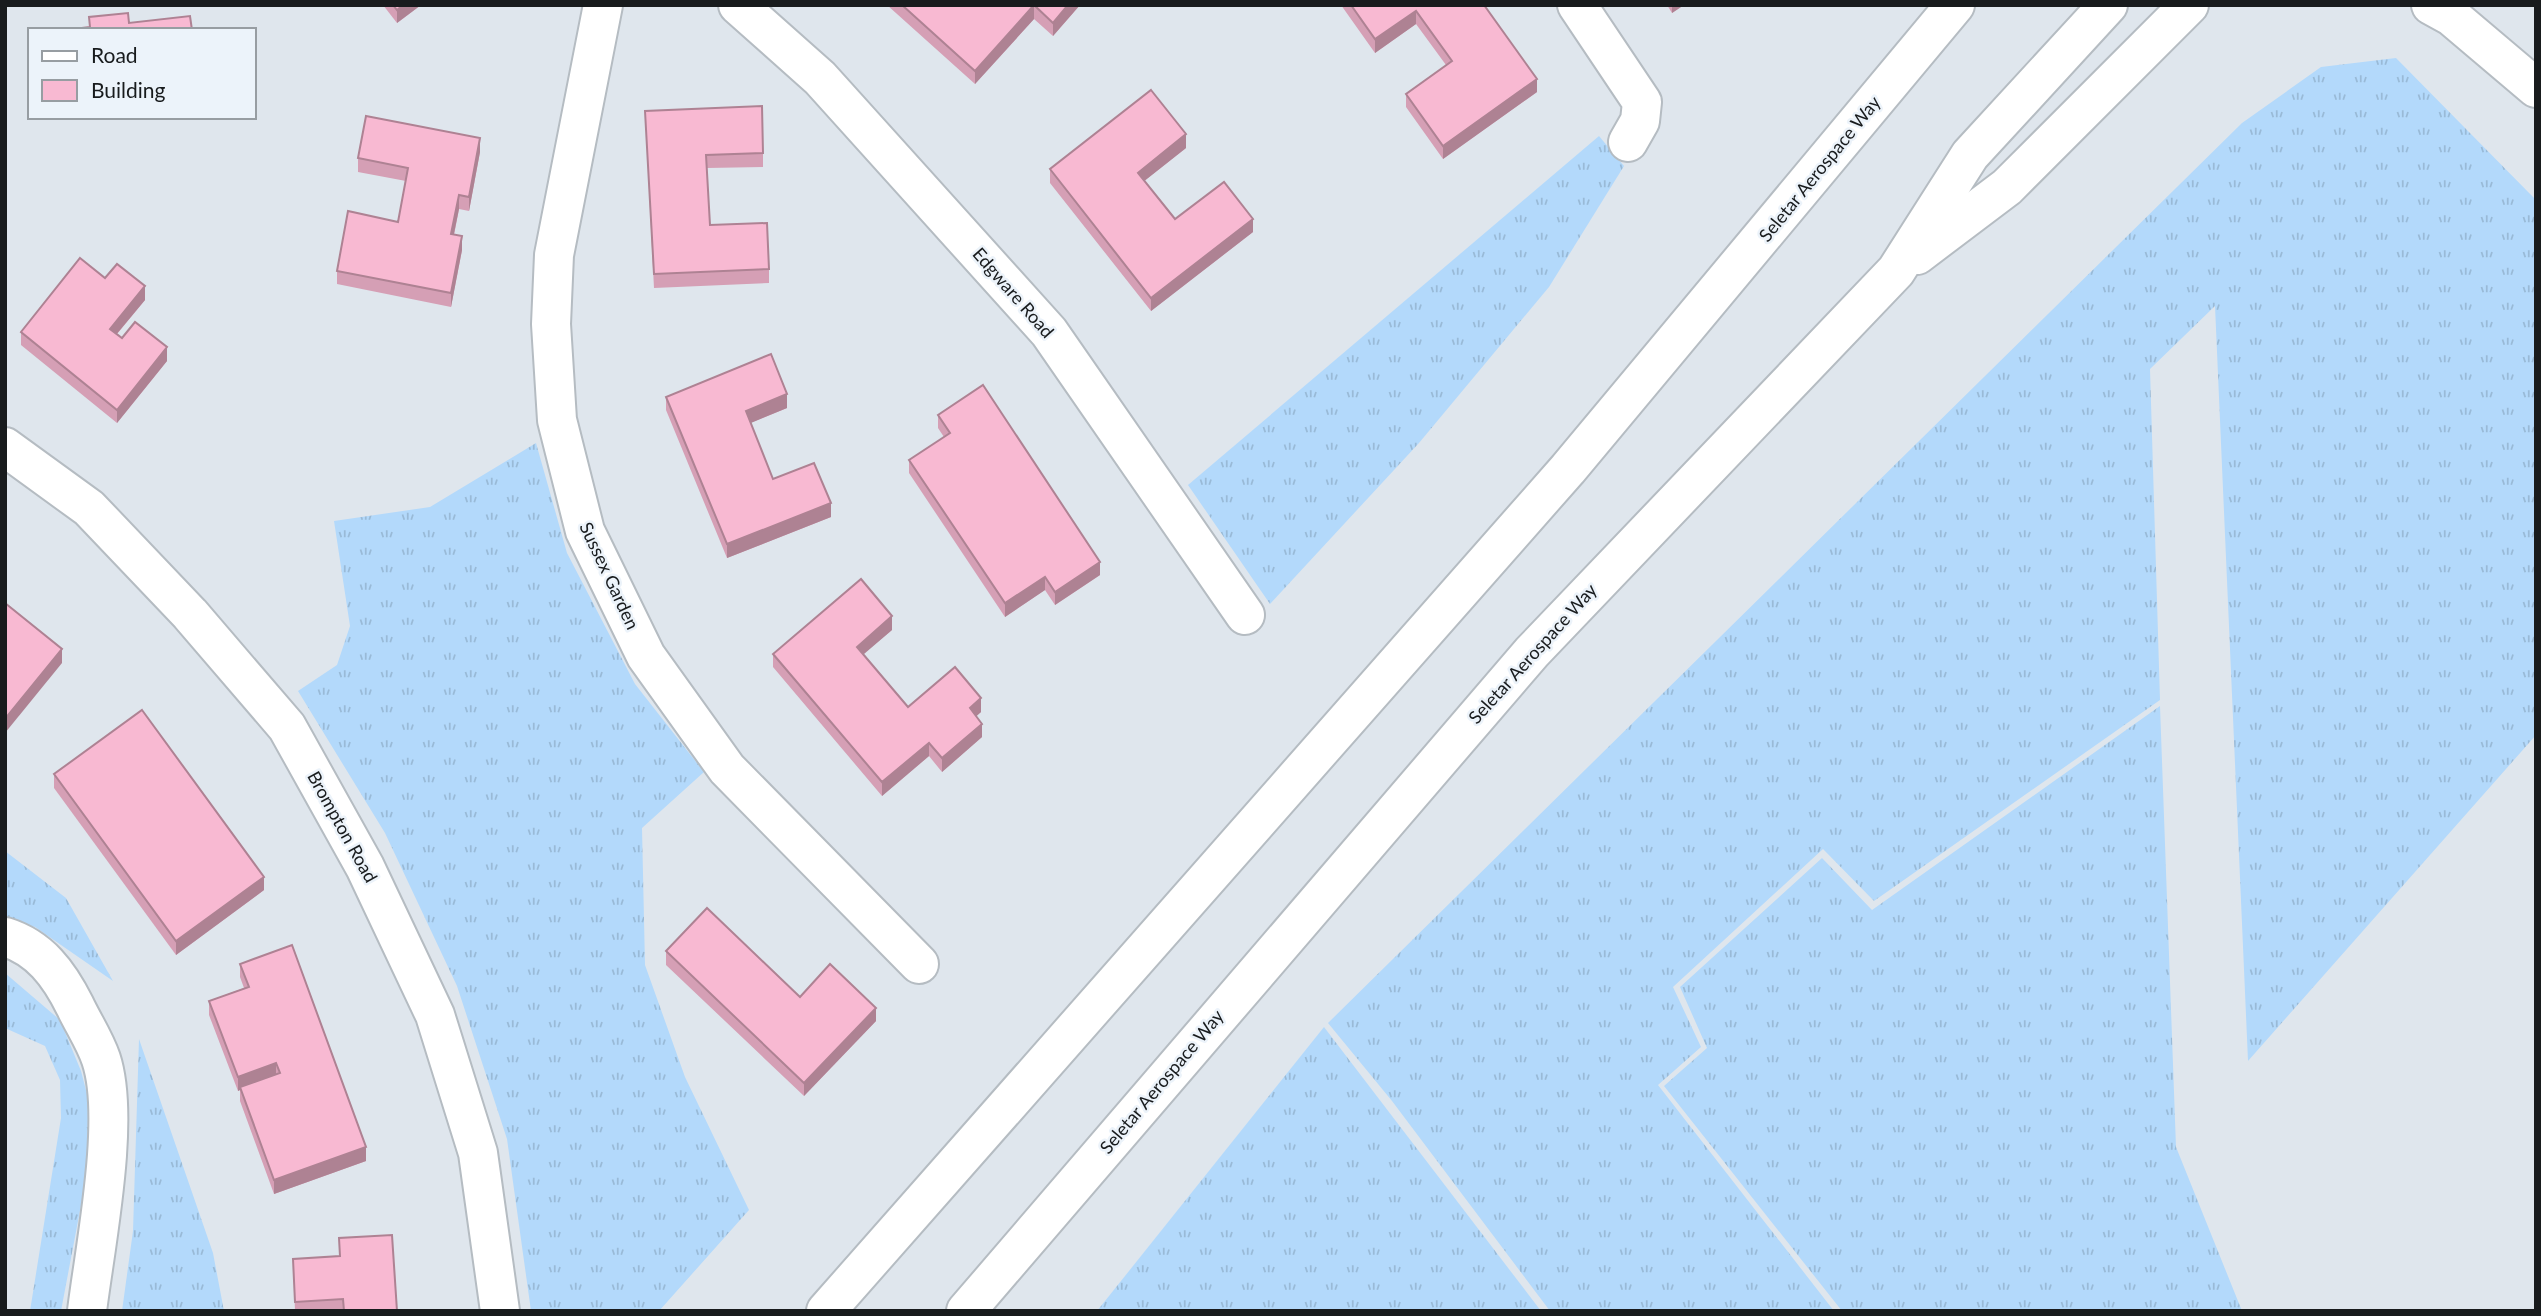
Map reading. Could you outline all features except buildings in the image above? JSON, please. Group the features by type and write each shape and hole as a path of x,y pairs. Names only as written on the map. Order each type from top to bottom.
{"main road":[{"name":"Sussex Garden","path":"603,5 554,255 552,283 551,324 557,420 585,531 646,656 727,769 919,964"},
{"name":"Edgware Road","path":"738,5 820,78 1049,332 1245,615"},
{"path":"1577,5 1643,102 1640,121 1628,142"},
{"name":"Seletar Aerospace Way","path":"966,1311 1532,652 1896,271 1970,155 2108,5"},
{"path":"1896,271 2007,187 2189,5"},
{"path":"2431,5 2451,16 2536,88"},
{"name":"Seletar Aerospace Way","path":"826,1311 1569,469 1777,222 1944,12"},
{"name":"Brompton Road","path":"5,447 89,509 190,614 287,727 365,867 435,1015 478,1153 500,1311"},
{"path":"5,937 24,943 47,962 65,987 102,1060 109,1122 88,1311"}],"green space":[{"path":"2396,58 2536,200 2536,735 2248,1061 2215,306 2150,369 2160,700 1874,901 1823,849 1673,987 1701,1047 1658,1085 1834,1311 1550,1311 1392,1101 1328,1023 2242,123 2321,67"},
{"path":"1599,136 1624,166 1549,287 1419,443 1270,604 1188,485"},
{"path":"536,443 567,553 635,684 704,772 642,828 645,965 685,1077 749,1210 659,1311 531,1311 507,1139 457,986 385,833 298,691 337,665 350,626 334,521 430,507"},
{"path":"2160,706 2176,1147 2242,1311 1842,1311 1664,1086 1707,1048 1680,987 1822,858 1872,910"},
{"path":"5,851 66,898 113,981 35,927 5,919"},
{"path":"5,973 60,1020 81,1071 92,1113 85,1184 61,1311 30,1311 61,1118 60,1080 45,1046 5,1028"},
{"path":"1324,1027 1541,1311 1097,1311"},
{"path":"139,1039 213,1253 224,1311 122,1311 133,1231"}]}
